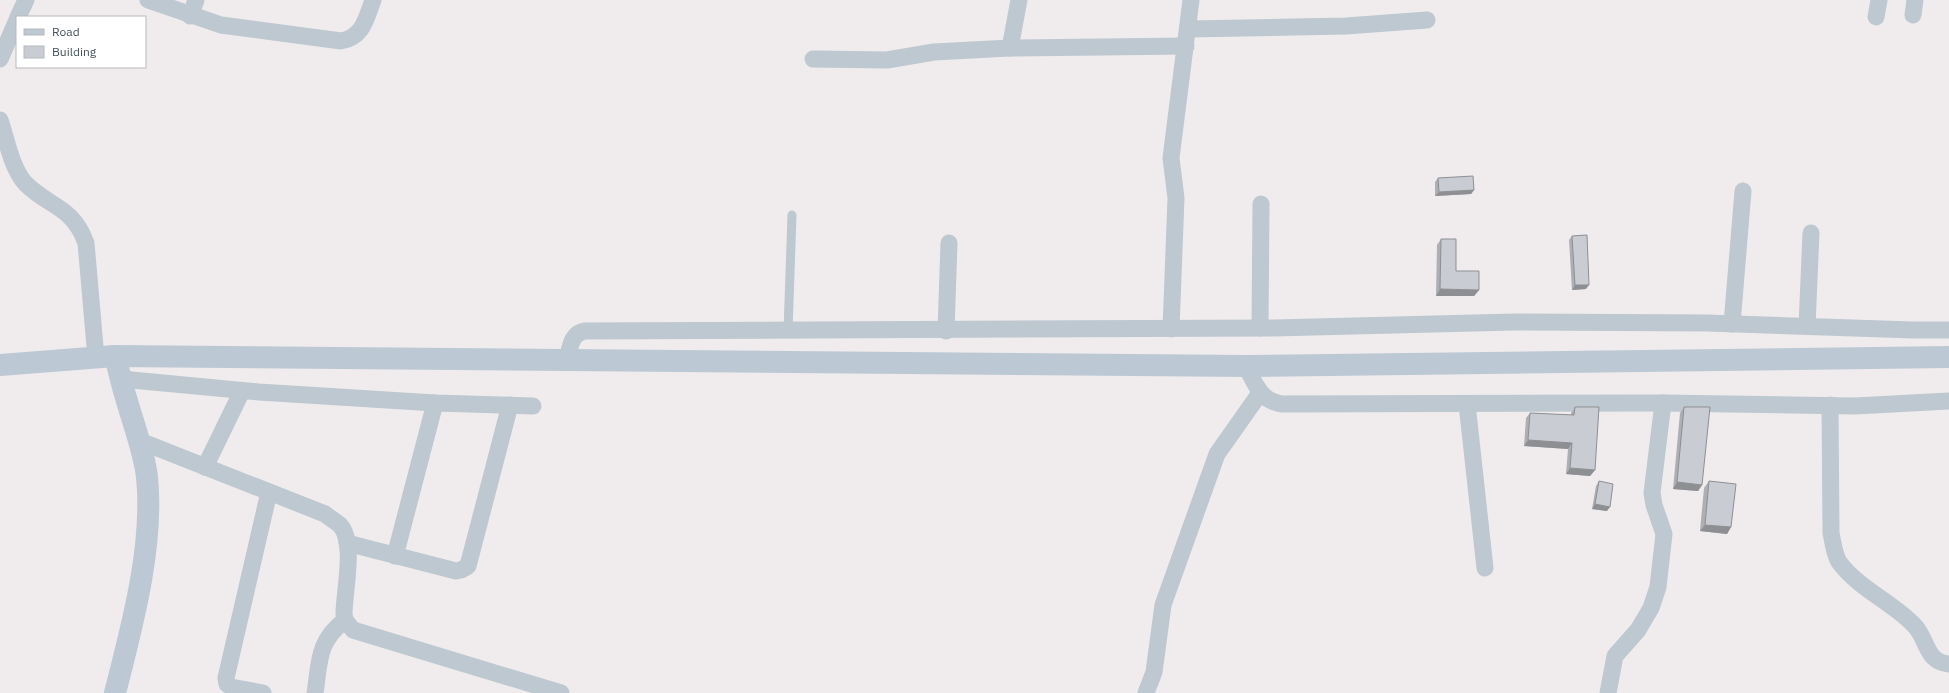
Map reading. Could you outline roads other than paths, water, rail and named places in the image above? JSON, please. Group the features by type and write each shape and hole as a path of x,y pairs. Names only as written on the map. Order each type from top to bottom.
{"street":[{"path":"18,16 26,0"},
{"path":"148,0 190,16 237,28 341,41 356,36 366,20 373,0"},
{"path":"190,16 196,0"},
{"path":"1010,48 1019,0"},
{"path":"1171,329 1176,198 1171,158 1191,0"},
{"path":"1876,17 1879,0"},
{"path":"1188,29 1346,26 1427,20"},
{"path":"0,59 16,22"},
{"path":"813,59 887,60 934,52 1010,48 1186,46"},
{"path":"0,120 19,174 33,190 69,215 82,232 86,243 106,357 121,379 140,441 147,476 149,516 130,635 115,693"},
{"path":"1732,324 1743,191"},
{"path":"1260,328 1261,204"},
{"path":"1807,326 1811,233"},
{"path":"946,331 950,243"},
{"path":"567,360 574,336 580,332 586,331 946,331 1171,329 1515,322 1732,324 1949,330"},
{"path":"0,365 106,357 1246,366 1949,357"},
{"path":"1246,366 1260,393 1270,401 1282,404 1663,403 1855,406 1949,401"},
{"path":"121,379 242,391 435,403 533,406"},
{"path":"205,467 242,391"},
{"path":"1146,693 1154,672 1163,605 1217,454 1260,393"},
{"path":"395,556 435,403"},
{"path":"1608,693 1615,656 1638,630 1651,608 1658,588 1664,534 1654,505 1652,493 1663,403"},
{"path":"1467,404 1484,568"},
{"path":"347,543 456,571 468,566 510,405"},
{"path":"1830,405 1831,533 1838,560 1858,581 1914,625 1923,637 1930,655 1935,660 1949,664"},
{"path":"140,441 329,517 341,526 347,543 344,604 345,620 353,630 561,693"},
{"path":"263,693 231,687 227,684 226,678 269,492"},
{"path":"315,693 325,642 334,629 345,620"}],"lane":[{"path":"788,331 792,215"}]}
